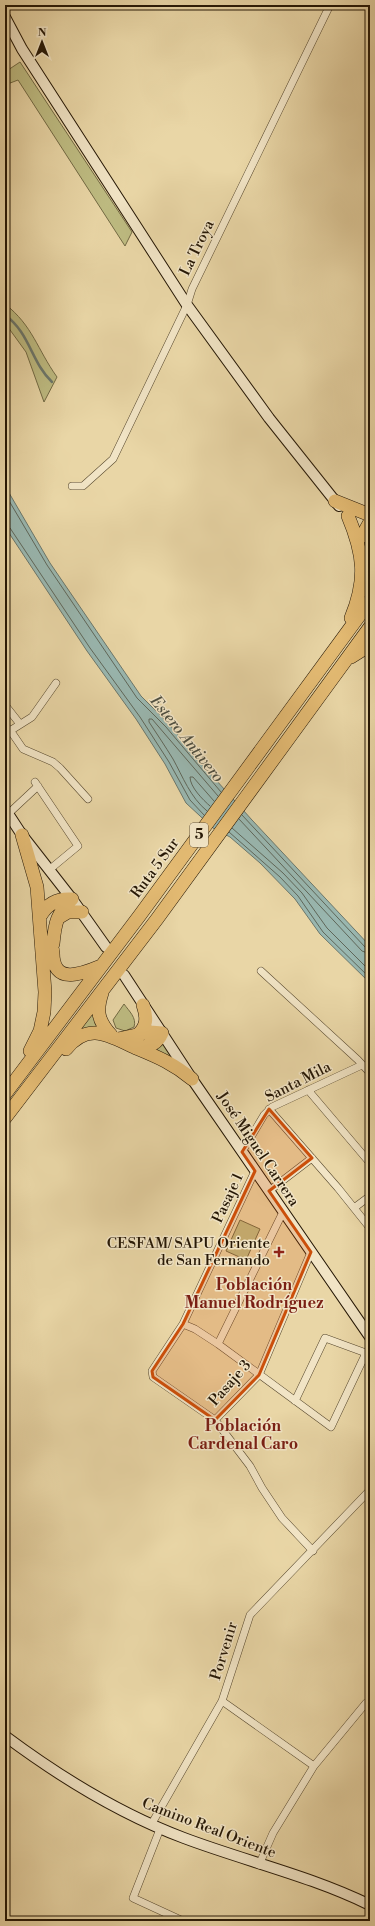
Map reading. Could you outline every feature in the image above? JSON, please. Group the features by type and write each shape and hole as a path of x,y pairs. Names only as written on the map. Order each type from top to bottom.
{"highway":[{"path":"335,501 370,515"},
{"path":"336,649 357,605 362,581 360,554 348,516"},
{"path":"368,538 367,526 370,522"},
{"name":"Ruta 5 Sur","path":"7,1091 140,915 370,601"},
{"name":"Ruta 5 Sur","path":"5,1118 157,919 370,627"},
{"path":"341,666 370,645"},
{"path":"7,1091 40,1031 44,1012 45,992 41,915 36,877 22,835"},
{"path":"41,915 52,903 62,899 72,899"},
{"path":"72,899 56,919 53,960 57,967 67,975 78,975 101,966"},
{"path":"56,919 68,912 82,912"},
{"path":"105,986 99,1004 98,1014 103,1026 114,1037"},
{"path":"135,1041 146,1023 143,1005"},
{"path":"135,1041 150,1032 162,1033"},
{"path":"5,1118 37,1085 77,1037 92,1033 135,1041 169,1062 192,1079"}],"street":[{"name":"La Troya","path":"72,486 83,486 113,459 187,305 192,289 330,5"},
{"path":"5,17 26,55 187,305 269,418 335,501 368,538"},
{"path":"56,684 32,717 8,732 23,749 53,762 88,799"},
{"path":"5,705 20,724"},
{"path":"49,870 78,846 36,784 6,812 22,835 49,870 82,912 106,947"},
{"path":"261,971 370,1074"},
{"name":"José Miguel Carrera","path":"124,975 192,1079 370,1337"},
{"name":"Santa Mila","path":"242,1152 269,1109 362,1065"},
{"path":"308,1090 370,1163"},
{"path":"269,1109 370,1228"},
{"path":"269,1191 312,1158"},
{"name":"Pasaje 1","path":"255,1171 183,1324 152,1371 153,1377 215,1420 250,1466 262,1488 282,1518 313,1551"},
{"path":"354,1208 370,1196"},
{"path":"218,1344 283,1212"},
{"name":"Pasaje 3","path":"215,1420 259,1375 311,1252"},
{"path":"183,1324 195,1329 218,1344 259,1375 295,1401 331,1427 368,1351 325,1338 295,1401"},
{"name":"Porvenir","path":"183,1921 133,1898 156,1827 222,1701 250,1615 370,1490"},
{"path":"222,1701 314,1766"},
{"path":"259,1865 273,1833 314,1766 366,1704"},
{"name":"Camino Real Oriente","path":"5,1736 66,1778 156,1827 259,1865 328,1887 370,1905"}],"highlighted area":[{"path":"269,1109 312,1158 269,1191 311,1252 259,1375 215,1420 153,1377 152,1371 183,1324 255,1171 242,1152"}],"shaded area":[{"path":"20,62 132,232 125,246 18,80 5,85 5,72"},
{"path":"5,304 14,312 28,329 57,377 44,402 26,352 5,323"},
{"path":"124,1004 132,1015 135,1024 134,1027 125,1031 116,1028 113,1020"},
{"path":"97,1007 102,1029 76,1034"},
{"path":"162,1040 177,1061 150,1048"},
{"path":"240,1220 260,1229 246,1260 226,1251"}],"water":[{"path":"5,486 50,563 141,696 169,724 207,770 252,820 370,946 370,983 320,934 295,899 260,863 230,837 213,828 186,803 165,764 136,719 87,651 5,527"}],"waterway":[{"path":"5,315 20,330 39,366 52,382"}],"place":[{"name":"CESFAM/ SAPU Oriente de San Fernando","path":"279,1252"}],"district":[{"name":"Población Manuel Rodríguez","path":"254,1294"},
{"name":"Población Cardenal Caro","path":"243,1435"}],"water label":[{"name":"Estero Antivero","path":"187,739"}]}
